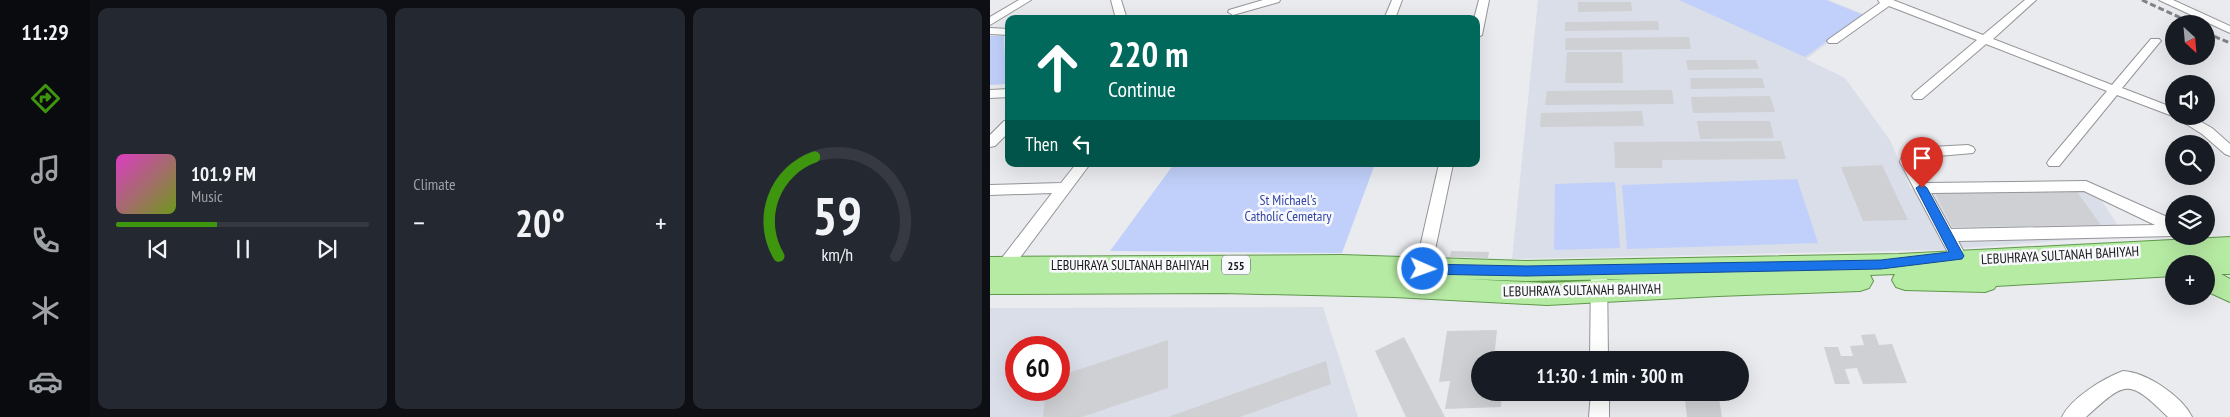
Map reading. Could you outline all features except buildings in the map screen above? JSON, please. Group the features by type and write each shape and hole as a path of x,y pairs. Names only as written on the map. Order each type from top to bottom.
{"main road":[{"path":"2215,232 2230,231"},
{"name":"LEBUHRAYA SULTANAH BAHIYAH","path":"995,273 1331,265 1526,271 1599,281 1718,285 1902,272 2165,242"},
{"path":"1902,272 1952,246 2084,247 2165,242"},
{"name":"LEBUHRAYA SULTANAH BAHIYAH","path":"2212,245 2230,247"},
{"path":"2215,273 2230,264"},
{"path":"1902,272 2036,283 2165,280"},
{"name":"LEBUHRAYA SULTANAH BAHIYAH","path":"995,273 1222,283 1394,286 1547,294 1599,281"},
{"path":"2215,278 2230,291"}],"street":[{"path":"990,22 1026,0"},
{"path":"1116,0 1121,15"},
{"path":"1233,12 1275,0"},
{"path":"1391,15 1397,0"},
{"path":"1480,18 1484,0"},
{"path":"1918,96 2031,0"},
{"path":"2164,0 2230,30"},
{"path":"1833,41 1886,1 2165,109"},
{"path":"990,31 1005,32"},
{"path":"2054,163 2155,41"},
{"path":"990,94 1005,93"},
{"path":"2197,125 2207,131 2230,151"},
{"path":"990,143 1005,128"},
{"path":"1952,246 1907,162 1908,156 1912,153 1968,150"},
{"path":"995,273 1080,167"},
{"path":"1423,269 1445,167"},
{"path":"1922,188 2086,186 2165,234"},
{"path":"990,190 1063,188"},
{"path":"1599,281 1599,351"},
{"path":"2072,417 2115,382 2130,379 2146,386 2182,417"},
{"path":"1600,401 1600,417"}],"shaded area":[{"path":"1538,0 1829,0 1866,15 1806,59 1845,78 1890,140 1911,189 2091,185 2125,236 1937,250 1512,259"},
{"path":"1323,307 1358,417 990,417 990,308"}],"green space":[{"path":"1679,0 1826,0 1863,15 1805,57"},
{"path":"990,36 1004,36 1005,84 990,85"},
{"name":"St Michael's Catholic Cemetary","path":"1172,167 1374,167 1342,253 1110,251"},
{"path":"1797,179 1818,243 1627,249 1622,185"},
{"path":"1615,182 1620,248 1554,250 1555,184"}],"railway":[{"path":"2142,0 2174,15"},
{"path":"2215,37 2230,43"}],"route":[{"path":"1423,269 1526,271 1899,264 1958,256 1922,188"}]}
